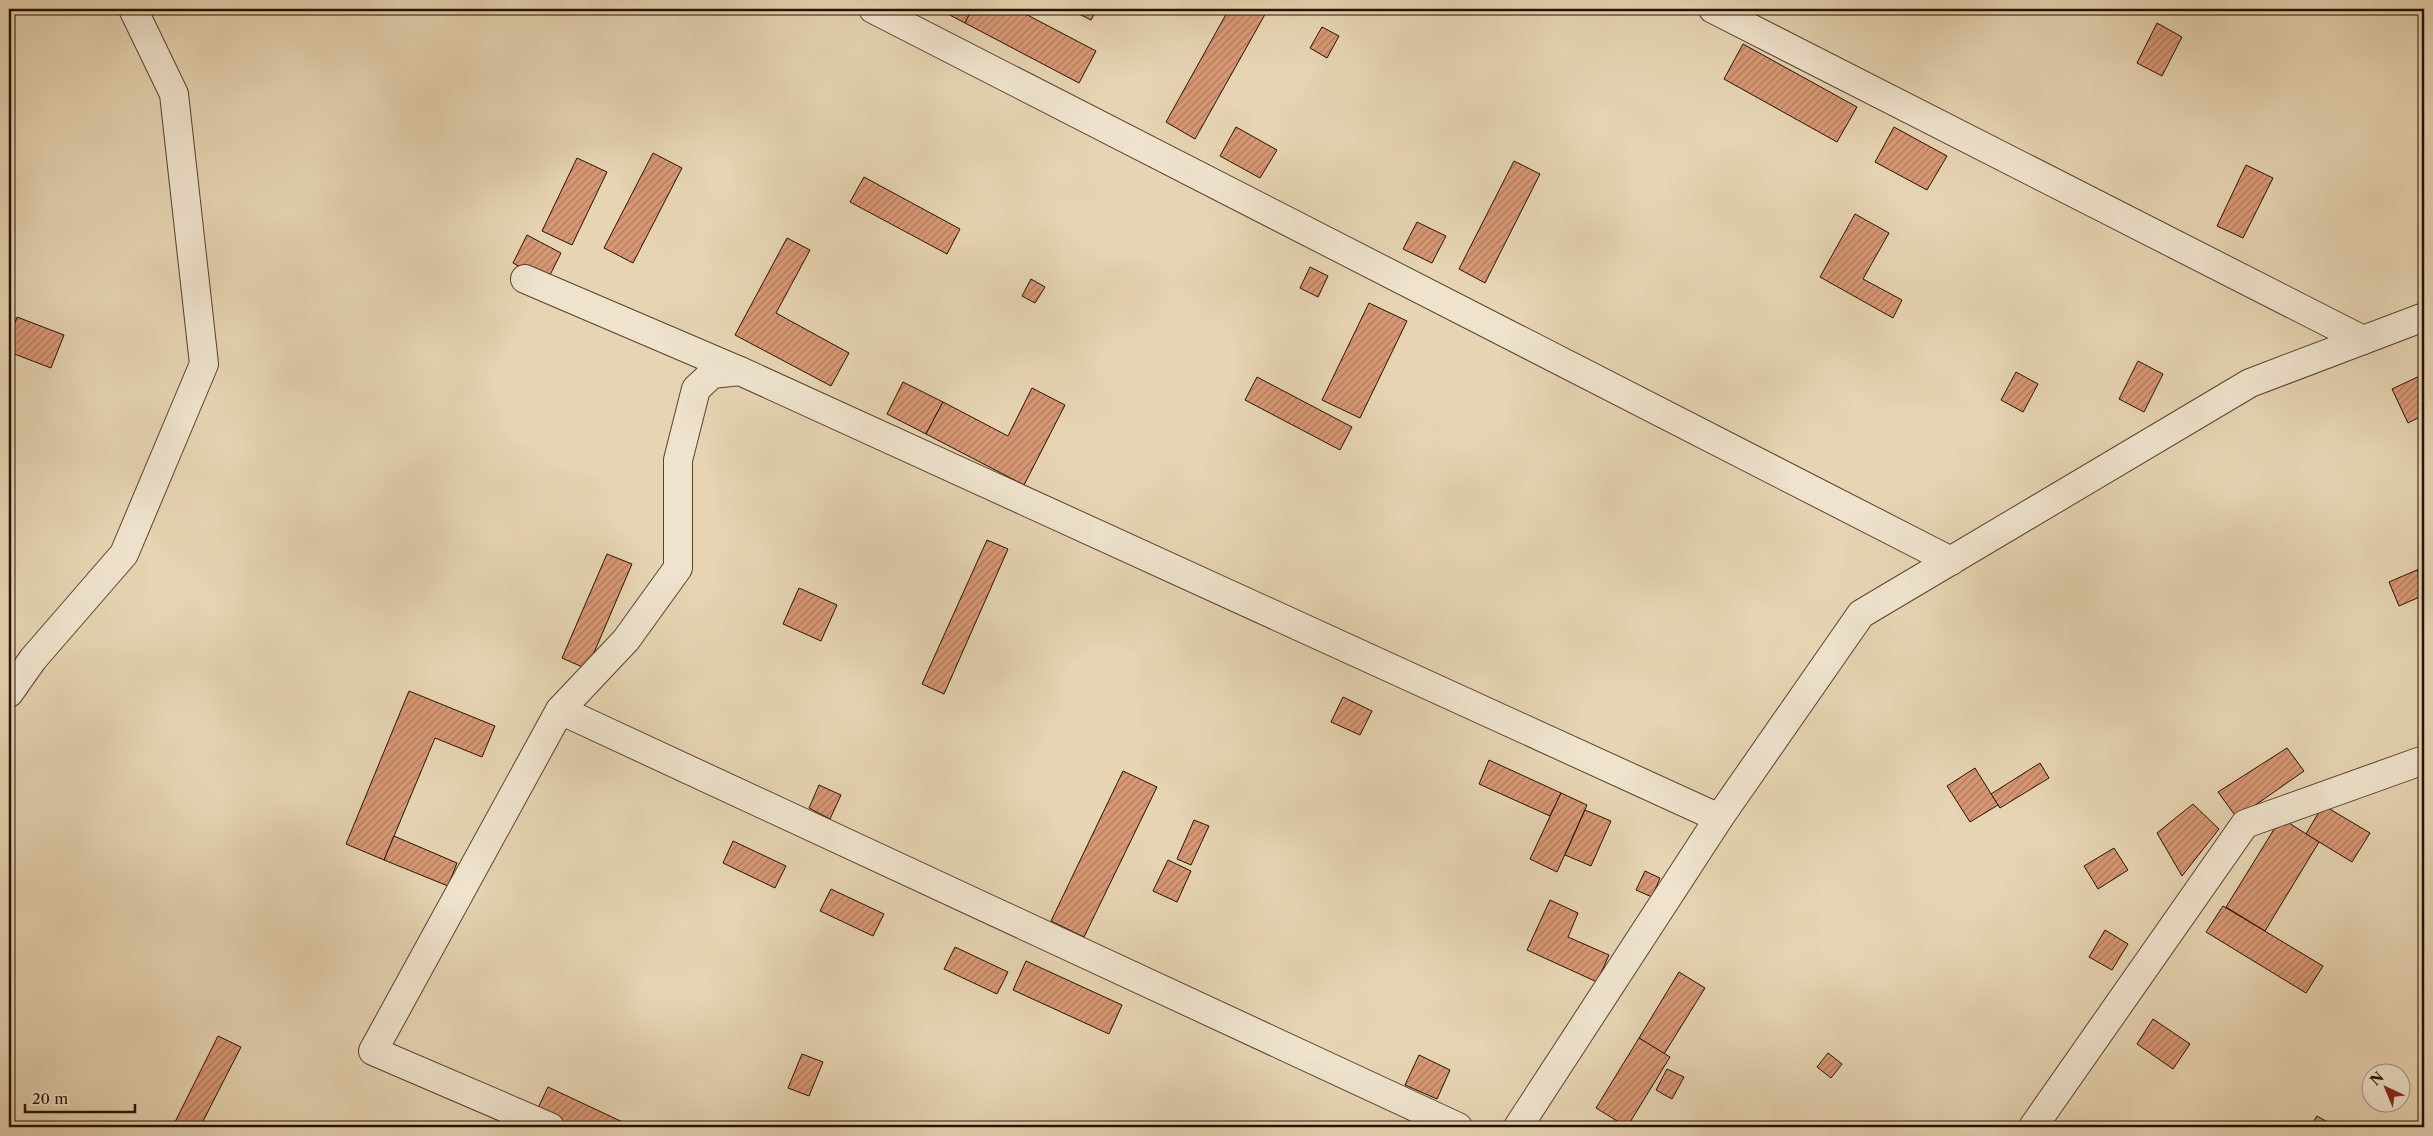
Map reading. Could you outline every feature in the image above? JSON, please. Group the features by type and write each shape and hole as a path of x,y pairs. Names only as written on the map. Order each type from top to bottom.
{"street":[{"path":"9,693 33,659 124,554 204,364 174,94 133,9"},
{"path":"873,9 1951,561"},
{"path":"1714,9 2363,340"},
{"path":"525,279 740,371 1719,818"},
{"path":"1518,1127 1719,818 1861,614 2250,383 2424,317"},
{"path":"550,1127 373,1051 560,710 626,640 678,568 678,460 696,389 712,374 740,371"},
{"path":"560,710 1458,1127"},
{"path":"2033,1127 2245,824 2424,760"}],"building":[{"path":"938,9 972,9 965,23"},
{"path":"972,9 1016,9 1096,51 1079,83 965,23"},
{"path":"1069,9 1097,9 1091,20"},
{"path":"1229,9 1268,9 1195,139 1166,122"},
{"path":"2157,23 2182,37 2162,76 2137,63"},
{"path":"1322,27 1339,36 1327,58 1310,48"},
{"path":"1743,44 1857,107 1837,142 1724,79"},
{"path":"1236,127 1277,150 1260,178 1220,156"},
{"path":"1894,127 1947,156 1927,190 1875,162"},
{"path":"653,153 682,168 633,263 604,248"},
{"path":"577,158 607,172 572,245 542,231"},
{"path":"1514,161 1540,174 1485,283 1459,269"},
{"path":"2246,165 2273,178 2243,238 2217,226"},
{"path":"864,177 960,229 947,254 850,202"},
{"path":"1855,214 1889,233 1863,279 1902,300 1893,318 1820,277"},
{"path":"1417,222 1446,236 1432,263 1403,249"},
{"path":"527,235 561,253 547,281 513,263"},
{"path":"787,238 810,250 776,313 849,353 831,386 735,335"},
{"path":"1310,267 1328,276 1318,297 1300,288"},
{"path":"1031,279 1045,287 1035,303 1022,296"},
{"path":"1369,303 1407,321 1360,418 1322,400"},
{"path":"17,317 64,335 51,368 9,352 9,339"},
{"path":"2138,361 2163,374 2144,412 2119,399"},
{"path":"2016,372 2038,384 2023,412 2001,400"},
{"path":"2424,374 2424,415 2408,423 2392,389"},
{"path":"1257,377 1352,427 1340,450 1245,400"},
{"path":"903,382 943,402 926,434 887,414"},
{"path":"1032,388 1065,405 1024,485 926,434 943,402 1008,436"},
{"path":"987,540 1008,549 944,694 922,684"},
{"path":"607,554 632,564 587,669 562,658"},
{"path":"2424,567 2424,586 2417,570"},
{"path":"2417,570 2424,586 2424,595 2399,606 2389,582"},
{"path":"799,588 837,605 821,641 783,624"},
{"path":"409,691 495,726 482,757 435,738 384,860 346,844"},
{"path":"1343,697 1372,711 1360,735 1331,722"},
{"path":"2287,748 2304,771 2237,818 2218,792"},
{"path":"1489,760 1561,793 1550,816 1479,784"},
{"path":"2040,763 2049,778 2000,808 1991,794"},
{"path":"1975,768 1998,805 1970,822 1947,786"},
{"path":"1123,771 1157,787 1084,937 1051,921"},
{"path":"819,785 841,795 830,819 809,808"},
{"path":"1561,793 1587,805 1557,872 1530,859"},
{"path":"2193,804 2219,829 2182,876 2157,833"},
{"path":"2323,805 2370,833 2352,862 2306,834"},
{"path":"1585,810 1611,821 1591,866 1565,855"},
{"path":"2281,818 2319,842 2265,931 2226,907"},
{"path":"1194,820 1209,826 1191,865 1177,859"},
{"path":"394,836 457,863 448,886 384,860"},
{"path":"733,841 786,866 775,888 723,863"},
{"path":"2114,848 2128,870 2098,889 2084,866"},
{"path":"1168,860 1191,871 1177,902 1153,891"},
{"path":"1645,871 1660,878 1652,897 1636,890"},
{"path":"831,889 884,914 873,936 820,911"},
{"path":"1550,900 1578,913 1568,937 1609,955 1597,982 1527,950"},
{"path":"2223,906 2323,966 2306,993 2206,932"},
{"path":"2105,930 2128,944 2112,970 2089,957"},
{"path":"955,947 1008,972 997,994 944,969"},
{"path":"1026,961 1122,1005 1109,1034 1013,990"},
{"path":"1679,972 1705,988 1664,1054 1639,1038"},
{"path":"2153,1019 2190,1044 2173,1069 2137,1044"},
{"path":"218,1036 241,1047 200,1127 185,1127 175,1122"},
{"path":"1639,1038 1670,1057 1627,1127 1596,1108"},
{"path":"1828,1053 1842,1064 1831,1078 1817,1067"},
{"path":"802,1054 823,1062 809,1096 788,1088"},
{"path":"1419,1055 1450,1070 1437,1099 1405,1085"},
{"path":"1667,1069 1684,1077 1672,1099 1656,1090"},
{"path":"548,1087 629,1125 628,1127 569,1127 536,1112"},
{"path":"2317,1116 2336,1127 2310,1127"}]}
